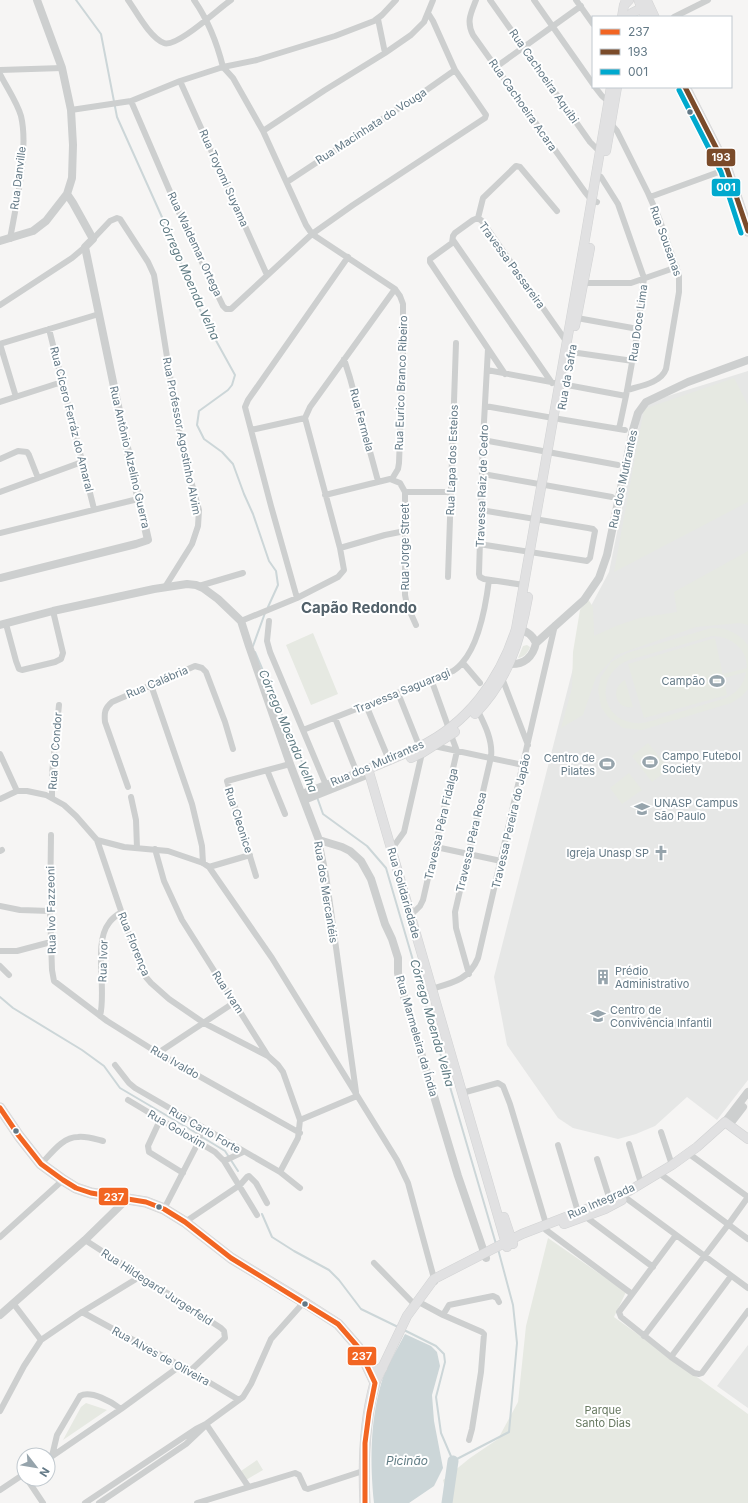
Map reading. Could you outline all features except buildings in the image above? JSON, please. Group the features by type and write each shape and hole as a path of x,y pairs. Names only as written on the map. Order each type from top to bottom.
{"main road":[{"path":"622,16 627,1"},
{"path":"630,16 644,6 653,16"},
{"name":"Rua da Safra","path":"559,384 570,352 584,284 600,151 610,88"},
{"name":"Rua da Safra","path":"509,664 519,630 556,418 559,384 566,341 594,201 601,177 617,88"},
{"path":"686,88 727,169 746,215 748,231"},
{"name":"Rua da Safra","path":"519,630 524,585 533,552"},
{"name":"Rua dos Mutirantes","path":"371,770 421,750 450,732 488,688 519,630"},
{"name":"Rua dos Mutirantes","path":"371,770 389,760 434,746 478,711 490,697 509,664"},
{"name":"Rua Solidariedade","path":"371,770 465,1092 506,1245"},
{"name":"Rua Solidariedade","path":"394,847 415,911 434,989"},
{"path":"0,1108 19,1136 41,1164 63,1180 76,1188 91,1193 146,1202 164,1209 184,1222 231,1258 327,1316 345,1331 358,1347 375,1383 371,1396 367,1421 363,1471 365,1503"},
{"path":"727,1124 748,1139"},
{"name":"Rua Integrada","path":"582,1214 610,1200 624,1196 641,1183 672,1165 727,1124"},
{"name":"Rua Integrada","path":"375,1383 407,1316 427,1288 434,1281 459,1272 506,1245 546,1227 582,1214 624,1196 663,1176 692,1156 727,1124"},
{"path":"368,1367 375,1371 382,1368"}],"street":[{"path":"0,242 40,227 67,194 71,184 73,162 71,110 62,68 37,0"},
{"path":"128,0 150,32 164,43 168,44 177,40 207,20 231,0"},
{"path":"53,611 62,653 61,659 55,662 22,670 19,669 3,624 53,611 165,587 187,584 199,586 218,599 241,621 297,598 338,577 344,567 305,418 310,407 395,288 312,234 306,225 263,131 233,78 223,66 207,20 194,0"},
{"path":"71,110 131,101 180,81 223,66 257,60 291,50 378,19 396,0"},
{"path":"263,131 412,35 424,22 433,0"},
{"name":"Rua Cachoeira Acara","path":"476,0 470,17 470,28 585,192 594,201"},
{"name":"Rua Cachoeira Aquibi","path":"490,0 524,46 590,142 600,151"},
{"path":"534,0 592,83"},
{"path":"576,0 592,22"},
{"path":"690,0 693,7"},
{"path":"676,16 705,0"},
{"path":"496,67 581,6"},
{"name":"Rua Waldemar Ortega","path":"131,101 187,231 224,308 228,310 234,307 312,234 387,182 485,118 486,115 455,70 428,13"},
{"path":"378,19 385,53"},
{"path":"0,70 62,68"},
{"name":"Rua Macinhata do Vouga","path":"287,182 455,70"},
{"name":"Rua Danville","path":"0,74 22,121 22,164 10,239"},
{"name":"Rua Toyomi Suyama","path":"180,81 267,275"},
{"path":"596,88 603,98 608,101"},
{"name":"Rua Sousanas","path":"611,124 618,131 650,197 677,267 680,286 665,372 658,379 627,393"},
{"path":"478,218 483,198 516,166 520,166 557,211"},
{"path":"650,197 727,169"},
{"name":"Rua Doce Lima","path":"485,406 622,429 638,329 644,278 618,204 601,177"},
{"path":"67,194 93,240"},
{"name":"Rua Professor Agostinho Alvim","path":"0,305 60,266 93,240 110,221 117,218 120,219 148,262 154,275 177,420 185,459 199,510 198,526 192,544 165,587"},
{"name":"Travessa Passareira","path":"505,374 430,262 430,259 451,245 455,233 473,220 478,218 485,225 566,341"},
{"path":"453,240 559,384"},
{"name":"Rua Antônio Alzelino Guerra","path":"0,578 148,540 85,247"},
{"path":"297,598 245,410 248,400 348,257"},
{"path":"584,284 624,284 677,267"},
{"name":"Rua Eurico Branco Ribeiro","path":"392,479 398,467 403,357 403,304 395,288"},
{"path":"16,397 0,344 99,314"},
{"path":"577,318 638,329"},
{"name":"Rua Cícero Ferráz do Amaral","path":"49,329 94,509"},
{"name":"Rua Lapa dos Esteios","path":"448,577 456,343"},
{"name":"Travessa Raiz de Cedro","path":"488,348 483,440 479,576 482,579 489,580"},
{"path":"570,352 633,360"},
{"name":"Rua Fermela","path":"344,359 354,390 378,481"},
{"name":"Rua dos Mutirantes","path":"509,664 522,663 527,660 532,655 536,643 584,600 594,587 604,566 633,430 641,406 650,399 688,382 748,360"},
{"path":"487,370 559,384 627,393"},
{"path":"0,402 62,382"},
{"path":"251,430 305,418"},
{"path":"483,440 618,465"},
{"path":"0,459 18,451 27,452 38,478"},
{"path":"0,492 82,462"},
{"path":"482,474 612,498"},
{"path":"325,495 378,481 392,479 400,483 405,492 451,492"},
{"name":"Rua Jorge Street","path":"405,492 405,595 407,605 416,625"},
{"path":"0,533 138,499"},
{"path":"479,544 588,561 590,558 595,533 595,530 593,529 481,510"},
{"path":"340,548 405,530"},
{"path":"199,586 242,573"},
{"path":"489,580 524,585"},
{"name":"Travessa Saguaragi","path":"302,730 453,671 463,663 476,638 482,621 489,580"},
{"name":"Rua dos Mercantéis","path":"241,621 248,646 290,764 305,796 319,840 329,896 357,1096"},
{"path":"269,621 267,645 326,787"},
{"name":"Travessa Pereira do Japão","path":"469,974 476,963 482,947 555,626"},
{"path":"519,630 531,634 536,643"},
{"path":"463,663 480,683"},
{"name":"Rua Calábria","path":"128,787 104,715 105,710 112,702 195,666 202,668 206,672 233,749"},
{"path":"502,678 528,745"},
{"path":"431,679 458,751"},
{"path":"151,685 192,804 202,846 203,863"},
{"path":"394,847 404,832 421,750 398,693"},
{"name":"Rua do Condor","path":"52,798 52,774 58,705"},
{"path":"366,705 389,760"},
{"name":"Travessa Pêra Rosa","path":"469,974 455,921 456,906 492,752 489,737 478,711"},
{"path":"335,718 357,773"},
{"path":"434,746 523,764"},
{"name":"Travessa Pêra Fidalga","path":"415,911 423,900 458,751"},
{"path":"0,754 17,791"},
{"name":"Rua Cleonice","path":"256,876 227,781 290,764"},
{"path":"267,770 285,814"},
{"name":"Rua dos Mutirantes","path":"305,796 357,773 371,770"},
{"name":"Rua dos Mutirantes","path":"326,787 371,770"},
{"path":"0,799 17,791 36,792 52,798 64,806 76,816 97,840 124,847 173,852 203,863 209,867 272,958 404,1172 434,1281"},
{"path":"132,797 136,820 137,848"},
{"name":"Rua Ivo Fazzeoni","path":"51,835 51,942 52,970 56,984"},
{"name":"Rua Florença","path":"97,840 120,912 145,976 158,991 204,1023 268,1056"},
{"name":"Rua Marmeleira da Índia","path":"319,840 350,851 361,862 371,879 385,924 398,958 398,973 403,993 458,1176 487,1255"},
{"path":"436,846 501,861"},
{"name":"Rua Ivam","path":"155,849 164,882 182,920 268,1056 283,1072 300,1120 300,1133"},
{"path":"209,867 250,855"},
{"path":"0,906 20,910 50,911"},
{"name":"Rua Ivor","path":"100,1016 102,1004 102,952 104,934 108,923 120,912"},
{"path":"0,951 17,951 51,942"},
{"path":"0,966 9,975"},
{"path":"434,989 456,982 469,974"},
{"name":"Rua Ivaldo","path":"56,984 100,1016 158,1053 300,1133"},
{"path":"158,1053 235,1002"},
{"name":"Rua Carlo Forte","path":"115,1065 129,1083 136,1088 240,1154 280,1172 300,1188"},
{"path":"465,1092 498,1083 502,1086 510,1104 546,1227 632,1294"},
{"name":"Rua Integrada","path":"727,1124 748,1092"},
{"path":"300,1120 357,1096"},
{"name":"Rua Goioxim","path":"128,1100 160,1120 198,1140 226,1160 257,1215"},
{"name":"Rua Integrada","path":"727,1124 748,1101"},
{"path":"160,1120 148,1146 149,1152 183,1173"},
{"path":"164,1209 204,1130"},
{"path":"661,1132 672,1165"},
{"path":"280,1172 300,1133"},
{"path":"41,1164 69,1138 80,1137 103,1141"},
{"path":"629,1144 641,1183"},
{"path":"558,1145 582,1214 653,1267"},
{"path":"226,1160 240,1154"},
{"path":"644,1336 748,1197 692,1156"},
{"path":"597,1159 610,1200"},
{"path":"663,1176 748,1239"},
{"path":"184,1222 240,1185 247,1177 252,1178 267,1203"},
{"path":"0,1237 63,1180"},
{"path":"624,1196 748,1288"},
{"path":"0,1315 84,1240 127,1199"},
{"path":"676,1235 632,1294 620,1312 621,1317 694,1373 701,1374 748,1311"},
{"name":"Rua Hildegard Jurgerfeld","path":"84,1240 224,1331 225,1338 190,1371"},
{"path":"374,1263 416,1303 484,1334 481,1372 469,1440"},
{"path":"0,1411 24,1366 41,1340 82,1312 141,1276"},
{"path":"672,1357 731,1276"},
{"path":"443,1314 450,1305 493,1296 497,1298 499,1302"},
{"path":"85,1503 129,1472 206,1424 239,1400 247,1391 271,1339 304,1302"},
{"path":"13,1303 41,1340"},
{"name":"Rua Alves de Oliveira","path":"82,1312 190,1371 239,1400"},
{"path":"56,1454 180,1366"},
{"path":"54,1447 58,1435 77,1398 81,1395 86,1394 94,1396 114,1404 121,1409"},
{"path":"206,1424 248,1486"},
{"path":"99,1503 186,1444 206,1424"},
{"path":"197,1503 248,1486 295,1473 299,1475 304,1488 308,1489 363,1471"},
{"path":"0,1490 16,1479"},
{"path":"32,1487 43,1503"}],"shaded area":[{"name":"UNASP Campus São Paulo","path":"748,371 748,1080 717,1120 687,1097 655,1126 636,1134 618,1139 573,1128 558,1118 507,1045 494,977 580,641 584,619 609,572 642,409 655,400"},
{"path":"748,1345 748,1408 717,1386"}],"green space":[{"path":"734,378 748,405 748,502 614,572 644,409"},
{"path":"748,551 748,625 740,623 696,627 616,655 596,677 583,715 561,728 572,688 573,652 580,610 588,599 593,607 594,636 639,618 677,612 674,592"},
{"path":"711,628 727,630 741,637 748,645 748,689 742,696 731,703 642,730 623,728 608,717 601,707 598,689 601,677 611,662 627,653","holes":["712,636 725,638 736,644 741,649 746,661 747,668 723,674 724,678 746,672 741,685 735,692 723,699 643,723 623,720 614,714 608,705 606,685 618,666 629,660"]},
{"path":"313,633 338,694 311,705 286,645"},
{"path":"715,638 727,695 644,718 628,664"},
{"path":"527,645 530,647 528,651 524,656 518,658 523,646"},
{"path":"625,680 633,707 622,705 617,698 617,688"},
{"name":"Campo Futebol Society","path":"648,743 669,769 652,782 632,756"},
{"path":"629,773 642,790 622,804 610,788"},
{"name":"Parque Santo Dias","path":"548,1238 626,1292 614,1317 748,1414 748,1503 449,1503 443,1480 470,1458 498,1439 518,1402 526,1326"},
{"path":"86,1403 107,1410 63,1440 81,1407"},
{"path":"257,1460 263,1470 246,1480 241,1471"}],"water":[{"name":"Picinão","path":"405,1334 431,1346 437,1352 440,1366 432,1395 434,1421 443,1468 434,1486 409,1503 374,1503 372,1443 377,1398 385,1372"}],"waterway":[{"name":"Córrego Moenda Velha","path":"76,0 101,34 117,117 170,235 203,317 235,375 232,385 228,390 199,411 197,425 204,439 222,452 233,464 253,514 269,561 276,571 278,585 268,607"},
{"name":"Córrego Moenda Velha","path":"253,646 265,613"},
{"name":"Córrego Moenda Velha","path":"255,652 313,788"},
{"name":"Córrego Moenda Velha","path":"317,797 323,814 367,846 386,868 496,1244"},
{"path":"0,997 13,1008 82,1050 104,1066 120,1088 198,1134"},
{"path":"202,1137 225,1151 238,1171"},
{"path":"262,1214 272,1237 329,1270 339,1280 361,1309 398,1327"},
{"name":"Córrego Moenda Velha","path":"404,1330 436,1346 444,1354 445,1362 436,1397 441,1433 453,1461 509,1432 517,1343 513,1305 498,1249"},
{"path":"447,1503 453,1461"}],"transit line":[{"name":"193","path":"686,88 727,169 748,231"},
{"name":"001","path":"679,90 721,172 741,233"},
{"name":"237","path":"0,1108 19,1136 41,1164 63,1180 76,1188 91,1193 146,1202 164,1209 185,1222 231,1258 338,1324 358,1347 375,1383 365,1443 365,1503"}],"place":[{"name":"Campão","path":"717,681"},
{"name":"Campo Futebol Society","path":"650,762"},
{"name":"Centro de Pilates","path":"607,764"},
{"name":"UNASP Campus São Paulo","path":"642,809"},
{"name":"Igreja Unasp SP","path":"661,853"},
{"name":"Prédio Administrativo","path":"603,977"},
{"name":"Centro de Convivência Infantil","path":"598,1016"}],"district":[{"name":"Capão Redondo","path":"359,608"}]}
